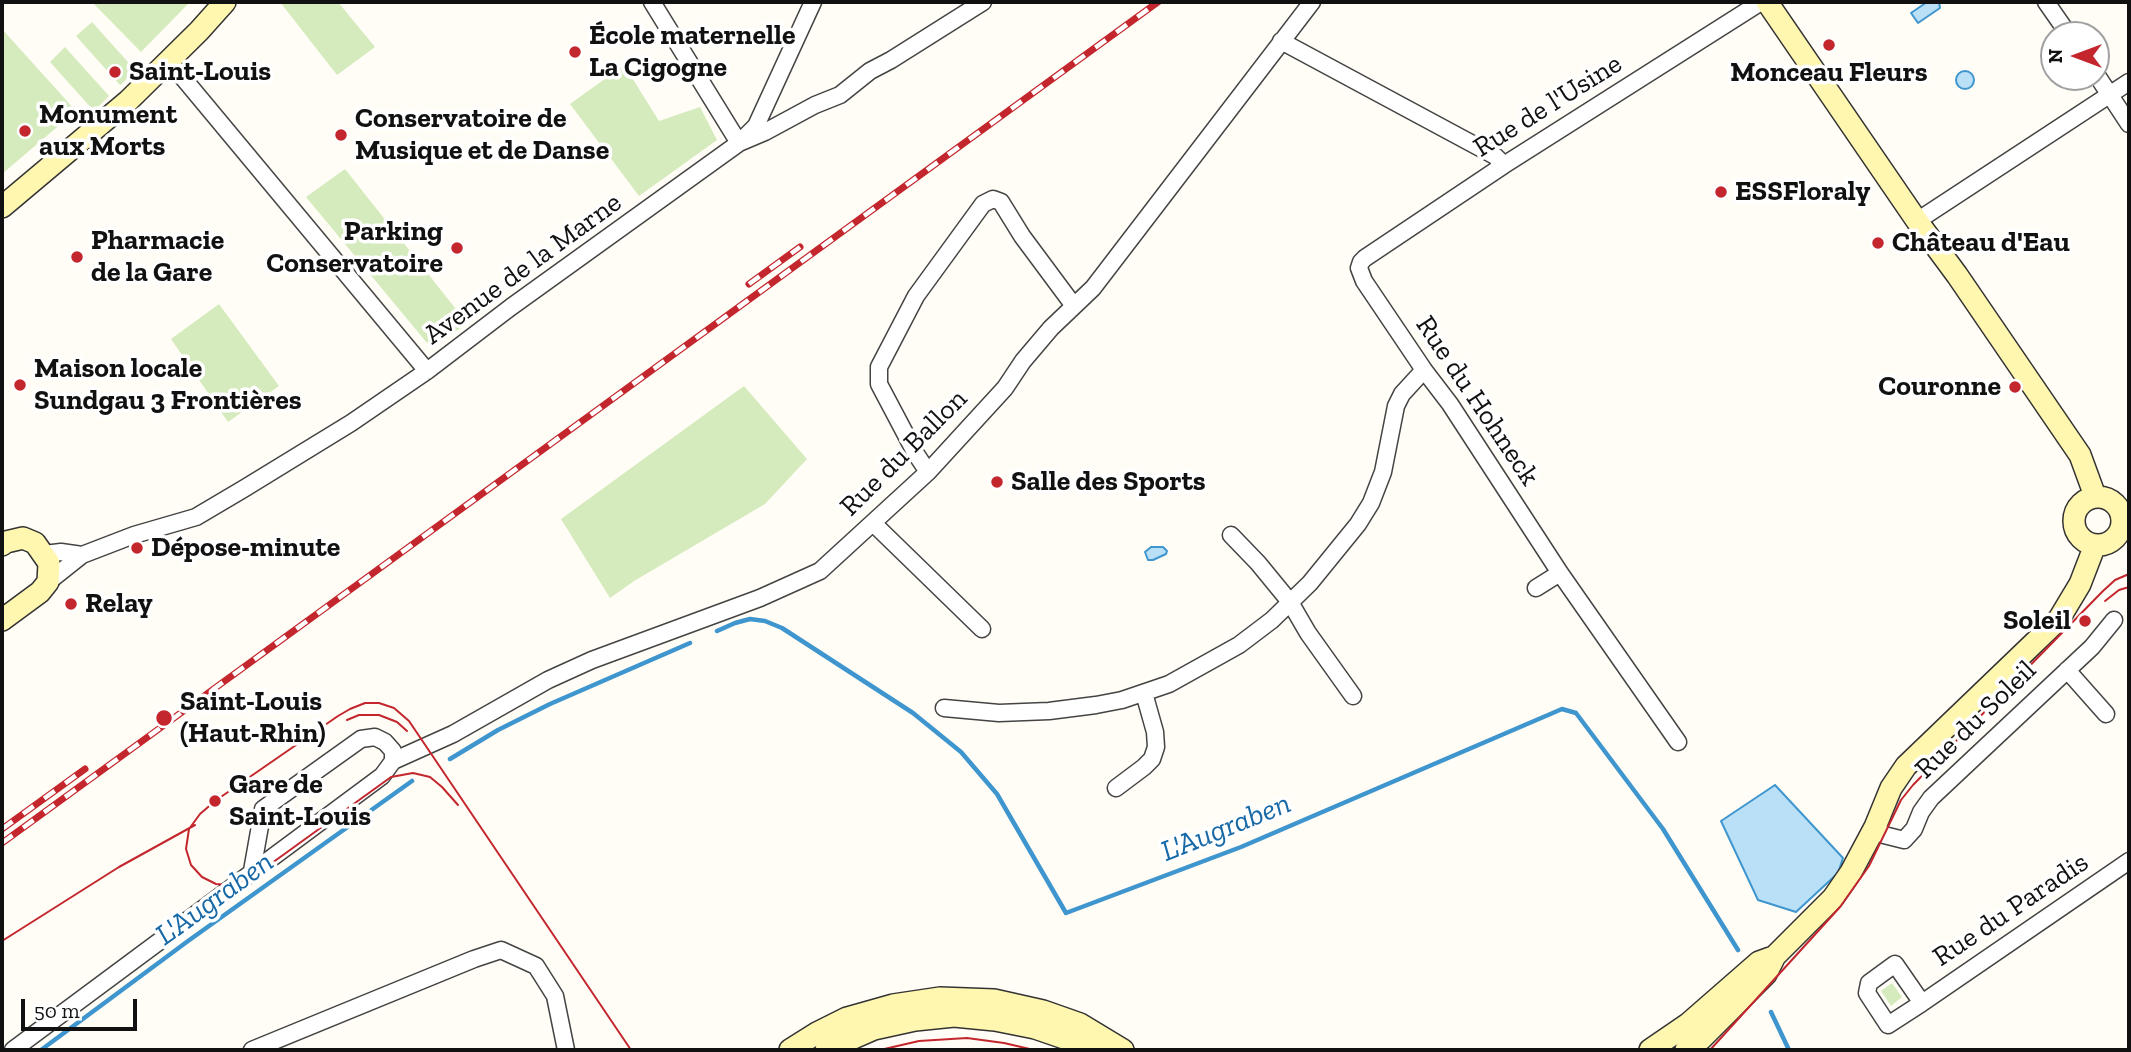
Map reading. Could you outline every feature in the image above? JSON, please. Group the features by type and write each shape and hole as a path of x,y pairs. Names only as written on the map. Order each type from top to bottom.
{"street":[{"path":"2,207 128,101 225,2"},
{"path":"652,2 739,143 756,126 813,2"},
{"name":"Avenue de la Marne","path":"48,582 82,555 134,535 196,517 351,423 428,371 739,143 840,95 870,71 891,61 983,2"},
{"name":"Rue du Ballon","path":"393,761 453,734 548,680 592,660 760,598 803,581 820,571 928,472 1004,388 1051,328 1093,288 1312,2"},
{"name":"Rue de l'Usine","path":"1365,258 1504,165 1761,2"},
{"path":"1767,2 2080,455 2095,496"},
{"path":"2046,2 2059,21"},
{"path":"1280,41 1495,156 1504,165"},
{"path":"169,61 428,371"},
{"path":"1917,221 2129,82"},
{"path":"2108,91 2129,124"},
{"path":"765,106 788,119"},
{"path":"928,472 879,384 879,367 915,296 983,204 993,199 1001,202 1022,236 1074,306"},
{"name":"Rue du Hohneck","path":"1365,258 1359,268 1360,275 1450,404 1560,573 1678,742"},
{"path":"944,708 999,713 1049,711 1096,705 1144,693 1195,671 1239,645 1272,620 1310,583 1341,546 1371,503 1383,472 1396,406 1402,394 1424,370"},
{"path":"2095,496 2103,497 2117,505 2125,531 2102,545 2082,540 2074,521 2077,508 2095,496"},
{"path":"873,523 982,629"},
{"path":"1231,535 1290,602 1308,633 1353,696"},
{"path":"2,620 40,592 48,582 49,564 34,543 23,538 3,542"},
{"path":"1686,1050 1701,1039 1766,974 1775,956 1833,898 1851,872 1875,827 1891,788 1906,766 2059,619 2080,584 2095,545"},
{"name":"Avenue de la Marne","path":"44,554 61,552 82,555"},
{"path":"1536,588 1560,573"},
{"name":"Rue du Soleil","path":"1875,827 1884,835 1904,840 1914,830 1921,812 1931,798 2092,647 2114,620"},
{"path":"2067,670 2105,714"},
{"path":"1116,788 1144,768 1152,759 1156,747 1155,732 1144,693"},
{"path":"13,1050 382,776 393,761 393,751 385,742 374,737 361,739 263,809 252,871"},
{"name":"Rue du Paradis","path":"1922,1003 2129,861"},
{"path":"252,1050 502,950 536,966 555,996 566,1050"},
{"path":"1650,1050 1688,1024 1759,962 1775,956"},
{"path":"790,1050 847,1018 893,1005 940,998 994,1000 1043,1011 1080,1024 1123,1050"},
{"path":"826,1050 874,1029 915,1020 954,1016 1035,1028 1091,1050"}],"green space":[{"path":"92,2 190,2 141,52"},
{"path":"280,2 338,2 375,47 337,75"},
{"path":"92,22 136,71 120,85 76,36"},
{"path":"2,29 76,111 2,174"},
{"path":"65,47 109,96 94,111 50,62"},
{"path":"624,65 659,121 700,107 717,140 639,196 570,104"},
{"path":"345,169 467,323 432,349 306,197"},
{"path":"219,304 279,386 228,422 171,339"},
{"path":"744,386 807,459 765,504 610,598 561,519"},
{"path":"1892,983 1902,997 1891,1006 1881,991"}],"water":[{"path":"1927,2 1939,2 1940,8 1918,23 1911,13"},
{"path":"1961,71 1969,71 1974,80 1972,87 1961,89 1956,84 1956,76"},
{"path":"1151,547 1163,547 1167,551 1166,554 1148,560 1145,552"},
{"path":"1775,785 1843,858 1838,873 1796,912 1758,900 1721,821"}],"waterway":[{"name":"L'Augraben","path":"717,631 750,619 765,621 782,628 913,713 961,752 997,794 1066,913 1241,847 1562,709 1576,713 1663,829 1738,950"},
{"name":"L'Augraben","path":"450,759 498,730 550,704 690,643"},
{"name":"L'Augraben","path":"41,1050 412,781"},
{"name":"L'Augraben","path":"1771,1012 1789,1050"}],"tram line":[{"path":"1710,1050 1840,907 1869,866 1901,800 1913,785 2103,591 2115,580 2129,574"},
{"path":"2105,601 2119,590 2129,587"},
{"path":"458,805 430,777 413,773 391,777 254,876 232,885 216,884 202,877 191,865 186,849 189,829 200,814 338,716 365,703 379,703 394,708 409,721 631,1050"},
{"path":"347,720 359,715 379,715 397,722 407,731"},
{"path":"2,941 119,867 195,825"},
{"path":"880,1050 919,1041 967,1038 1034,1050"}],"railway":[{"path":"2,843 1158,2"},
{"path":"749,284 800,247"},
{"path":"2,829 85,769"}],"place":[{"name":"Monceau Fleurs","path":"1829,45"},
{"name":"École maternelle La Cigogne","path":"575,52"},
{"name":"Saint-Louis","path":"115,72"},
{"name":"Monument aux Morts","path":"25,131"},
{"name":"Conservatoire de Musique et de Danse","path":"341,135"},
{"name":"ESSFloraly","path":"1721,192"},
{"name":"Château d'Eau","path":"1878,243"},
{"name":"Parking Conservatoire","path":"457,248"},
{"name":"Pharmacie de la Gare","path":"77,257"},
{"name":"Maison locale Sundgau 3 Frontières","path":"20,385"},
{"name":"Couronne","path":"2015,387"},
{"name":"Salle des Sports","path":"997,482"},
{"name":"Dépose-minute","path":"137,548"},
{"name":"Relay","path":"71,604"},
{"name":"Soleil","path":"2085,621"},
{"name":"Saint-Louis (Haut-Rhin)","path":"164,718"},
{"name":"Gare de Saint-Louis","path":"215,801"}]}
